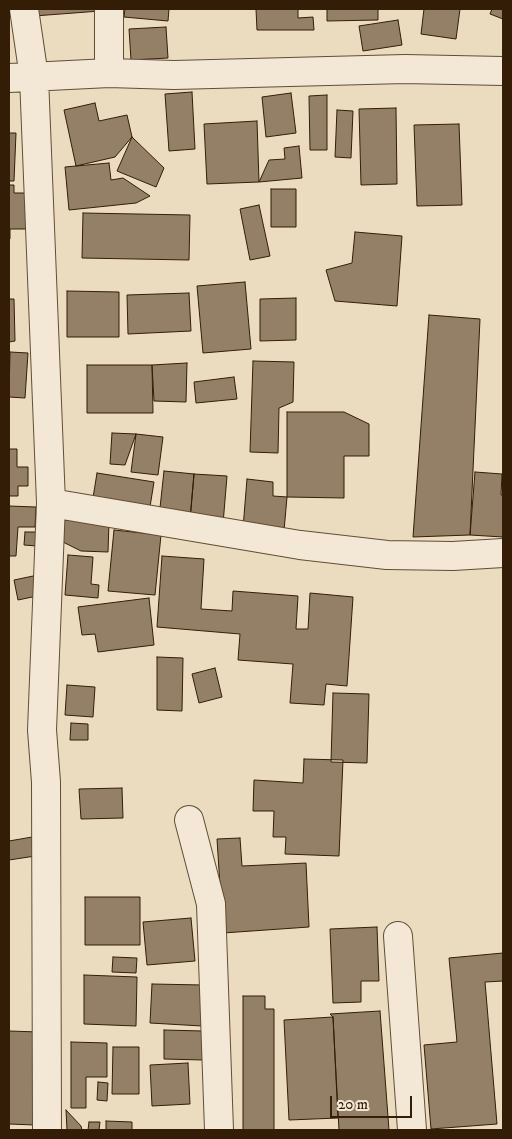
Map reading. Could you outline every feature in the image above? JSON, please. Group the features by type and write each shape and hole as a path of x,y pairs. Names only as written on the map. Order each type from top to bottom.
{"street":[{"path":"24,9 21,78 51,502 42,730 46,782 46,1130"},
{"path":"109,9 109,73"},
{"path":"21,78 109,73 174,75 405,69 503,71"},
{"path":"51,502 310,546 387,555 453,556 503,553"},
{"path":"189,820 211,904 219,1130"},
{"path":"398,936 412,1130"}],"building":[{"path":"33,9 100,9 100,11 34,16"},
{"path":"125,9 169,9 168,21 124,17"},
{"path":"256,9 298,9 298,18 313,17 314,30 257,30"},
{"path":"327,9 378,9 378,20 327,21"},
{"path":"424,9 460,9 456,39 421,34"},
{"path":"492,9 503,9 503,19 490,14"},
{"path":"398,20 402,45 363,51 359,26"},
{"path":"166,27 168,58 131,60 129,29"},
{"path":"192,92 195,149 169,151 165,94"},
{"path":"291,93 296,133 266,137 262,97"},
{"path":"327,95 327,150 310,150 309,96"},
{"path":"95,103 99,121 127,115 132,137 115,157 76,166 64,110"},
{"path":"396,108 397,184 361,185 359,109"},
{"path":"337,110 353,111 351,158 335,157"},
{"path":"257,121 259,182 207,184 204,124"},
{"path":"459,124 462,205 417,206 414,125"},
{"path":"9,133 16,133 14,181 9,181"},
{"path":"132,137 164,168 156,187 117,171"},
{"path":"299,146 302,178 259,182 269,160 285,159 284,148"},
{"path":"109,163 111,180 123,178 150,196 136,203 69,210 65,167"},
{"path":"9,185 14,185 14,193 28,193 27,229 10,229 10,239 9,239"},
{"path":"271,189 296,189 296,227 271,227"},
{"path":"259,205 270,256 250,260 240,209"},
{"path":"83,213 190,215 189,260 82,258"},
{"path":"355,232 402,236 397,306 335,301 326,270 352,263"},
{"path":"245,282 251,349 203,353 197,286"},
{"path":"67,291 119,292 119,337 67,337"},
{"path":"189,293 191,331 128,334 127,295"},
{"path":"296,298 296,340 260,341 260,299"},
{"path":"9,299 14,299 15,341 9,342"},
{"path":"429,315 480,319 470,535 413,537"},
{"path":"10,352 28,353 25,398 9,397"},
{"path":"253,361 294,362 293,402 279,408 278,453 250,452"},
{"path":"187,363 186,402 154,401 152,365"},
{"path":"87,365 152,365 153,413 87,413"},
{"path":"234,377 237,399 196,403 194,382"},
{"path":"287,412 344,412 369,424 369,456 344,456 344,498 287,497"},
{"path":"112,433 136,434 125,465 110,464"},
{"path":"136,434 163,437 158,475 131,472"},
{"path":"9,449 17,449 17,467 28,467 28,486 18,486 18,496 9,496"},
{"path":"164,471 194,474 190,520 159,517"},
{"path":"475,472 502,474 503,537 470,535"},
{"path":"97,473 154,482 149,513 92,504"},
{"path":"194,474 227,476 223,524 190,520"},
{"path":"247,479 273,482 273,496 287,497 284,531 243,528"},
{"path":"9,506 36,507 35,527 18,527 16,556 9,556"},
{"path":"64,520 109,522 108,552 81,551 63,542"},
{"path":"114,530 161,535 155,595 108,591"},
{"path":"25,532 38,532 37,546 24,545"},
{"path":"68,555 93,557 91,584 99,585 98,598 65,595"},
{"path":"162,556 204,559 201,609 232,611 233,591 298,596 296,629 308,629 310,593 353,597 347,686 326,684 324,705 290,703 293,664 238,660 240,634 157,627"},
{"path":"38,575 42,595 18,600 14,580"},
{"path":"149,598 154,645 98,652 95,634 82,635 78,607"},
{"path":"157,657 183,658 182,711 157,710"},
{"path":"215,668 222,697 199,703 192,674"},
{"path":"67,685 95,687 93,717 65,715"},
{"path":"333,693 369,694 367,763 331,762"},
{"path":"71,723 88,724 88,740 70,740"},
{"path":"304,759 343,760 339,856 285,854 286,837 273,837 274,811 253,811 254,780 303,783"},
{"path":"122,788 123,818 81,819 79,789"},
{"path":"38,836 42,855 9,860 9,841"},
{"path":"240,838 242,866 306,863 309,927 223,933 217,839"},
{"path":"85,897 140,897 140,945 85,945"},
{"path":"191,918 195,961 147,965 143,922"},
{"path":"377,927 379,981 361,981 361,1002 333,1003 330,929"},
{"path":"503,953 503,981 485,982 497,1124 431,1129 424,1045 457,1042 449,958"},
{"path":"113,957 137,958 136,973 112,972"},
{"path":"84,975 137,977 136,1026 84,1024"},
{"path":"152,984 203,985 202,1026 150,1023"},
{"path":"243,996 265,996 265,1009 274,1009 274,1130 243,1130"},
{"path":"380,1011 389,1130 339,1130 333,1017 330,1014"},
{"path":"333,1017 338,1118 289,1120 284,1020"},
{"path":"164,1030 203,1031 203,1060 164,1059"},
{"path":"9,1031 39,1032 35,1125 9,1124"},
{"path":"71,1042 107,1043 107,1077 86,1077 86,1108 71,1108"},
{"path":"113,1047 139,1047 139,1094 112,1094"},
{"path":"188,1063 190,1104 152,1106 150,1065"},
{"path":"98,1082 108,1083 107,1101 97,1100"},
{"path":"66,1110 81,1126 82,1130 67,1130"},
{"path":"106,1121 132,1122 132,1130 106,1130"},
{"path":"89,1122 100,1122 99,1130 88,1130"}]}
